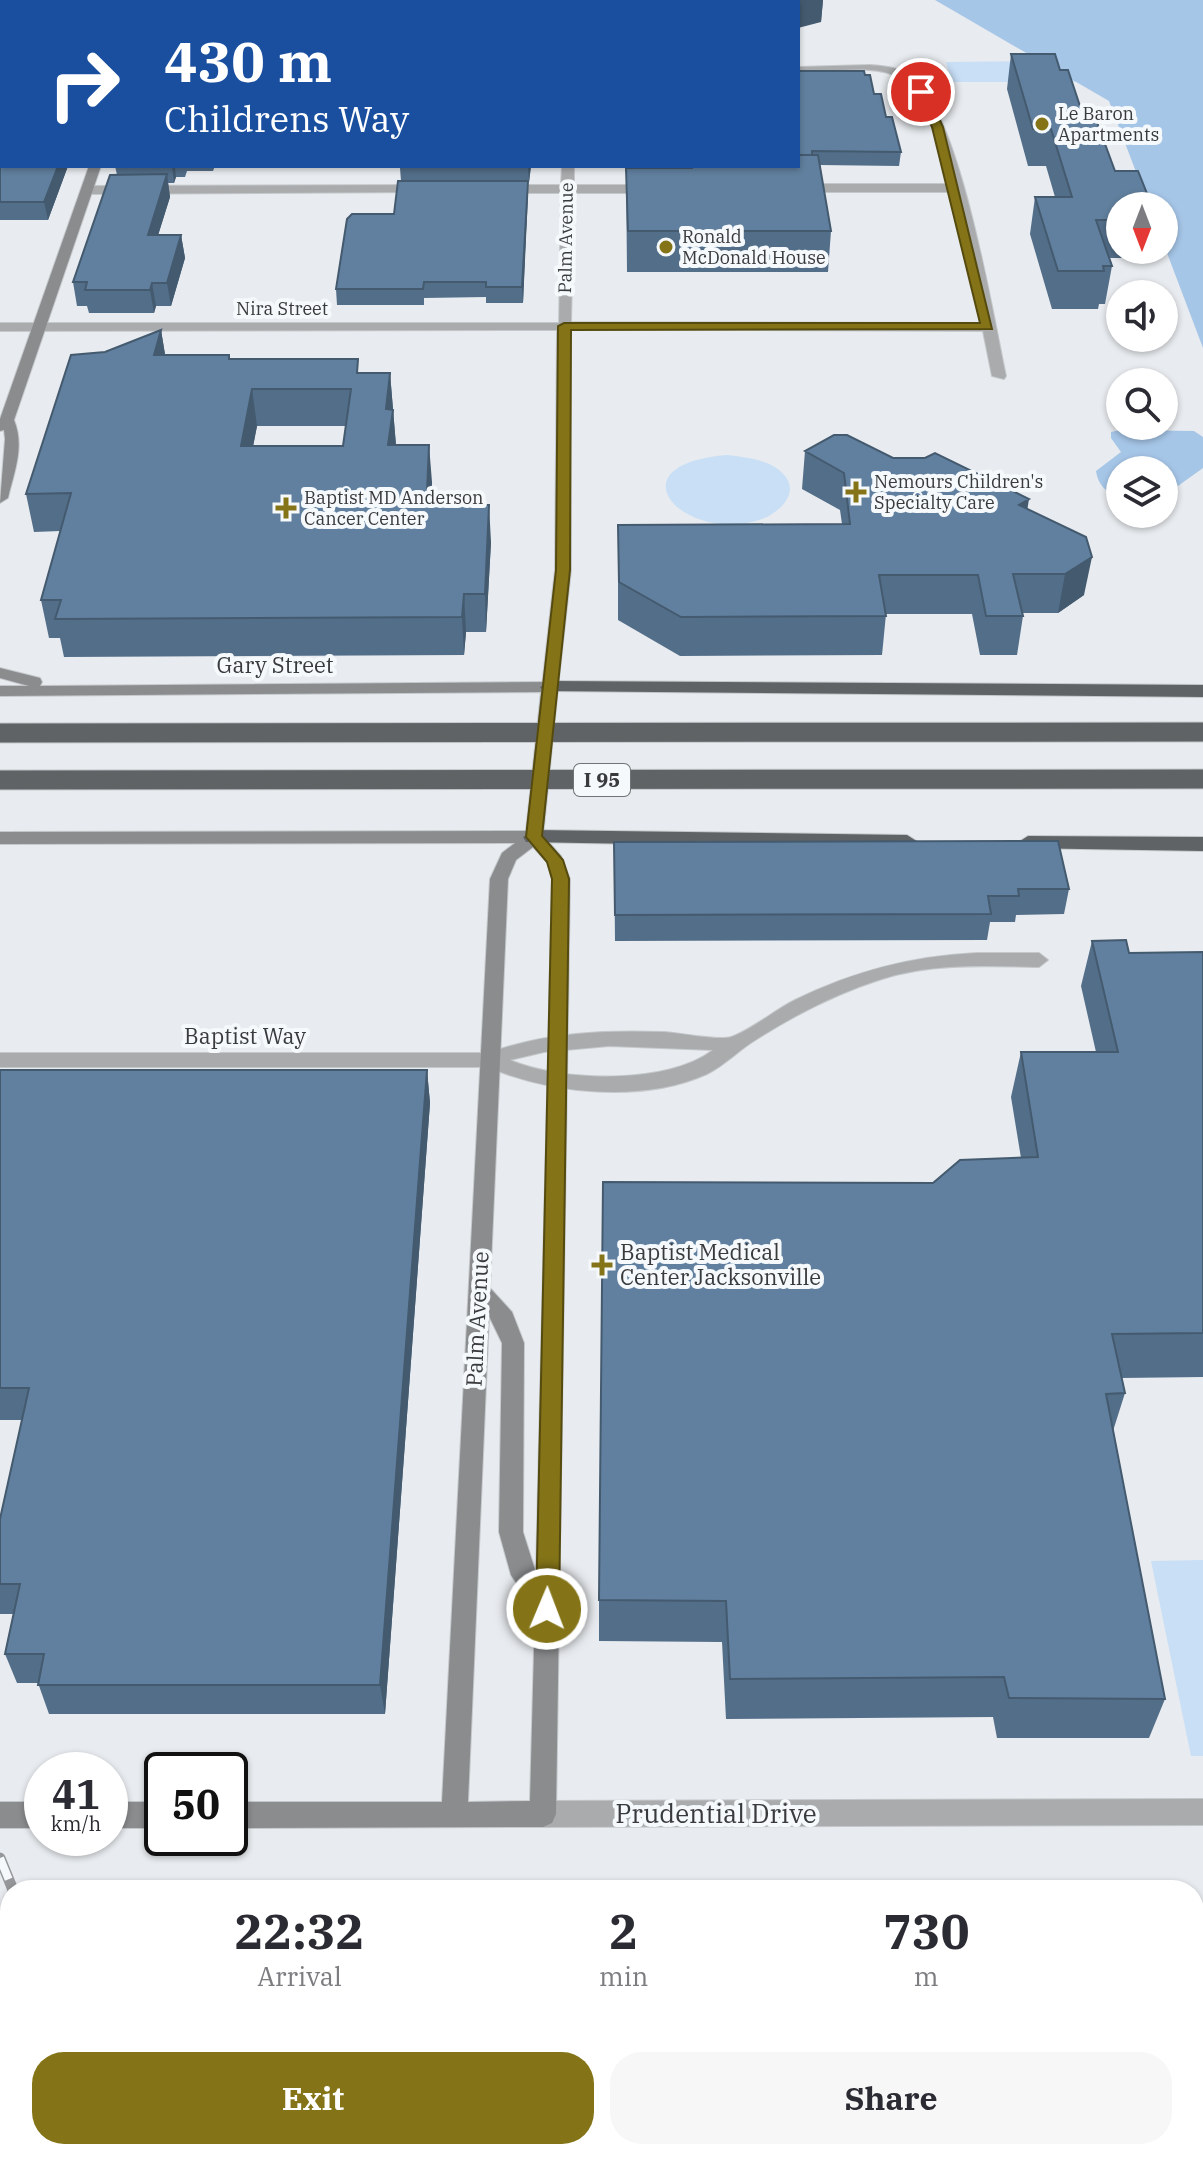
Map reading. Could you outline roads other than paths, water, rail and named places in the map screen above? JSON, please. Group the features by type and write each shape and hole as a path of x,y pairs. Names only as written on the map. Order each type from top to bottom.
{"highway":[{"path":"550,687 1203,691"},
{"name":"I 95","path":"0,733 1203,732"},
{"name":"I 95","path":"0,780 1203,779"},
{"path":"534,837 934,842"},
{"path":"1013,842 1203,844"}],"main road":[{"path":"0,498 14,444 4,424 94,168"},
{"path":"0,673 78,690"},
{"name":"Gary Street","path":"0,691 550,687"},
{"name":"Palm Avenue","path":"454,1815 501,871 514,851 534,837 550,687"},
{"path":"0,838 534,837 555,860 561,879 543,1814"},
{"path":"0,844 47,838"},
{"path":"479,1290 504,1318 513,1343 511,1532 523,1575 547,1609"},
{"name":"Prudential Drive","path":"248,1815 543,1814"},
{"path":"0,1815 24,1815"}],"street":[{"path":"800,70 873,70 903,76 918,86 930,106 955,188 999,376"},
{"name":"Palm Avenue","path":"550,687 563,570 568,168"},
{"path":"783,188 955,188"},
{"path":"87,190 442,189"},
{"path":"489,189 659,189"},
{"name":"Nira Street","path":"0,327 987,327"},
{"name":"Baptist Way","path":"490,1060 519,1074 557,1080 669,1077 702,1068 732,1045 811,1002 894,968 953,961 1039,960"},
{"name":"Baptist Way","path":"0,1060 490,1060 528,1045 558,1041 681,1041 732,1045"},
{"name":"Prudential Drive","path":"543,1814 1203,1812"}],"railway":[{"path":"0,1858 9,1880"}],"place":[{"name":"Le Baron Apartments","path":"1042,124"},
{"name":"Ronald McDonald House","path":"666,247"},
{"name":"Nemours Children's Specialty Care","path":"856,492"},
{"name":"Baptist MD Anderson Cancer Center","path":"286,508"},
{"name":"Baptist Medical Center Jacksonville","path":"602,1265"}]}
